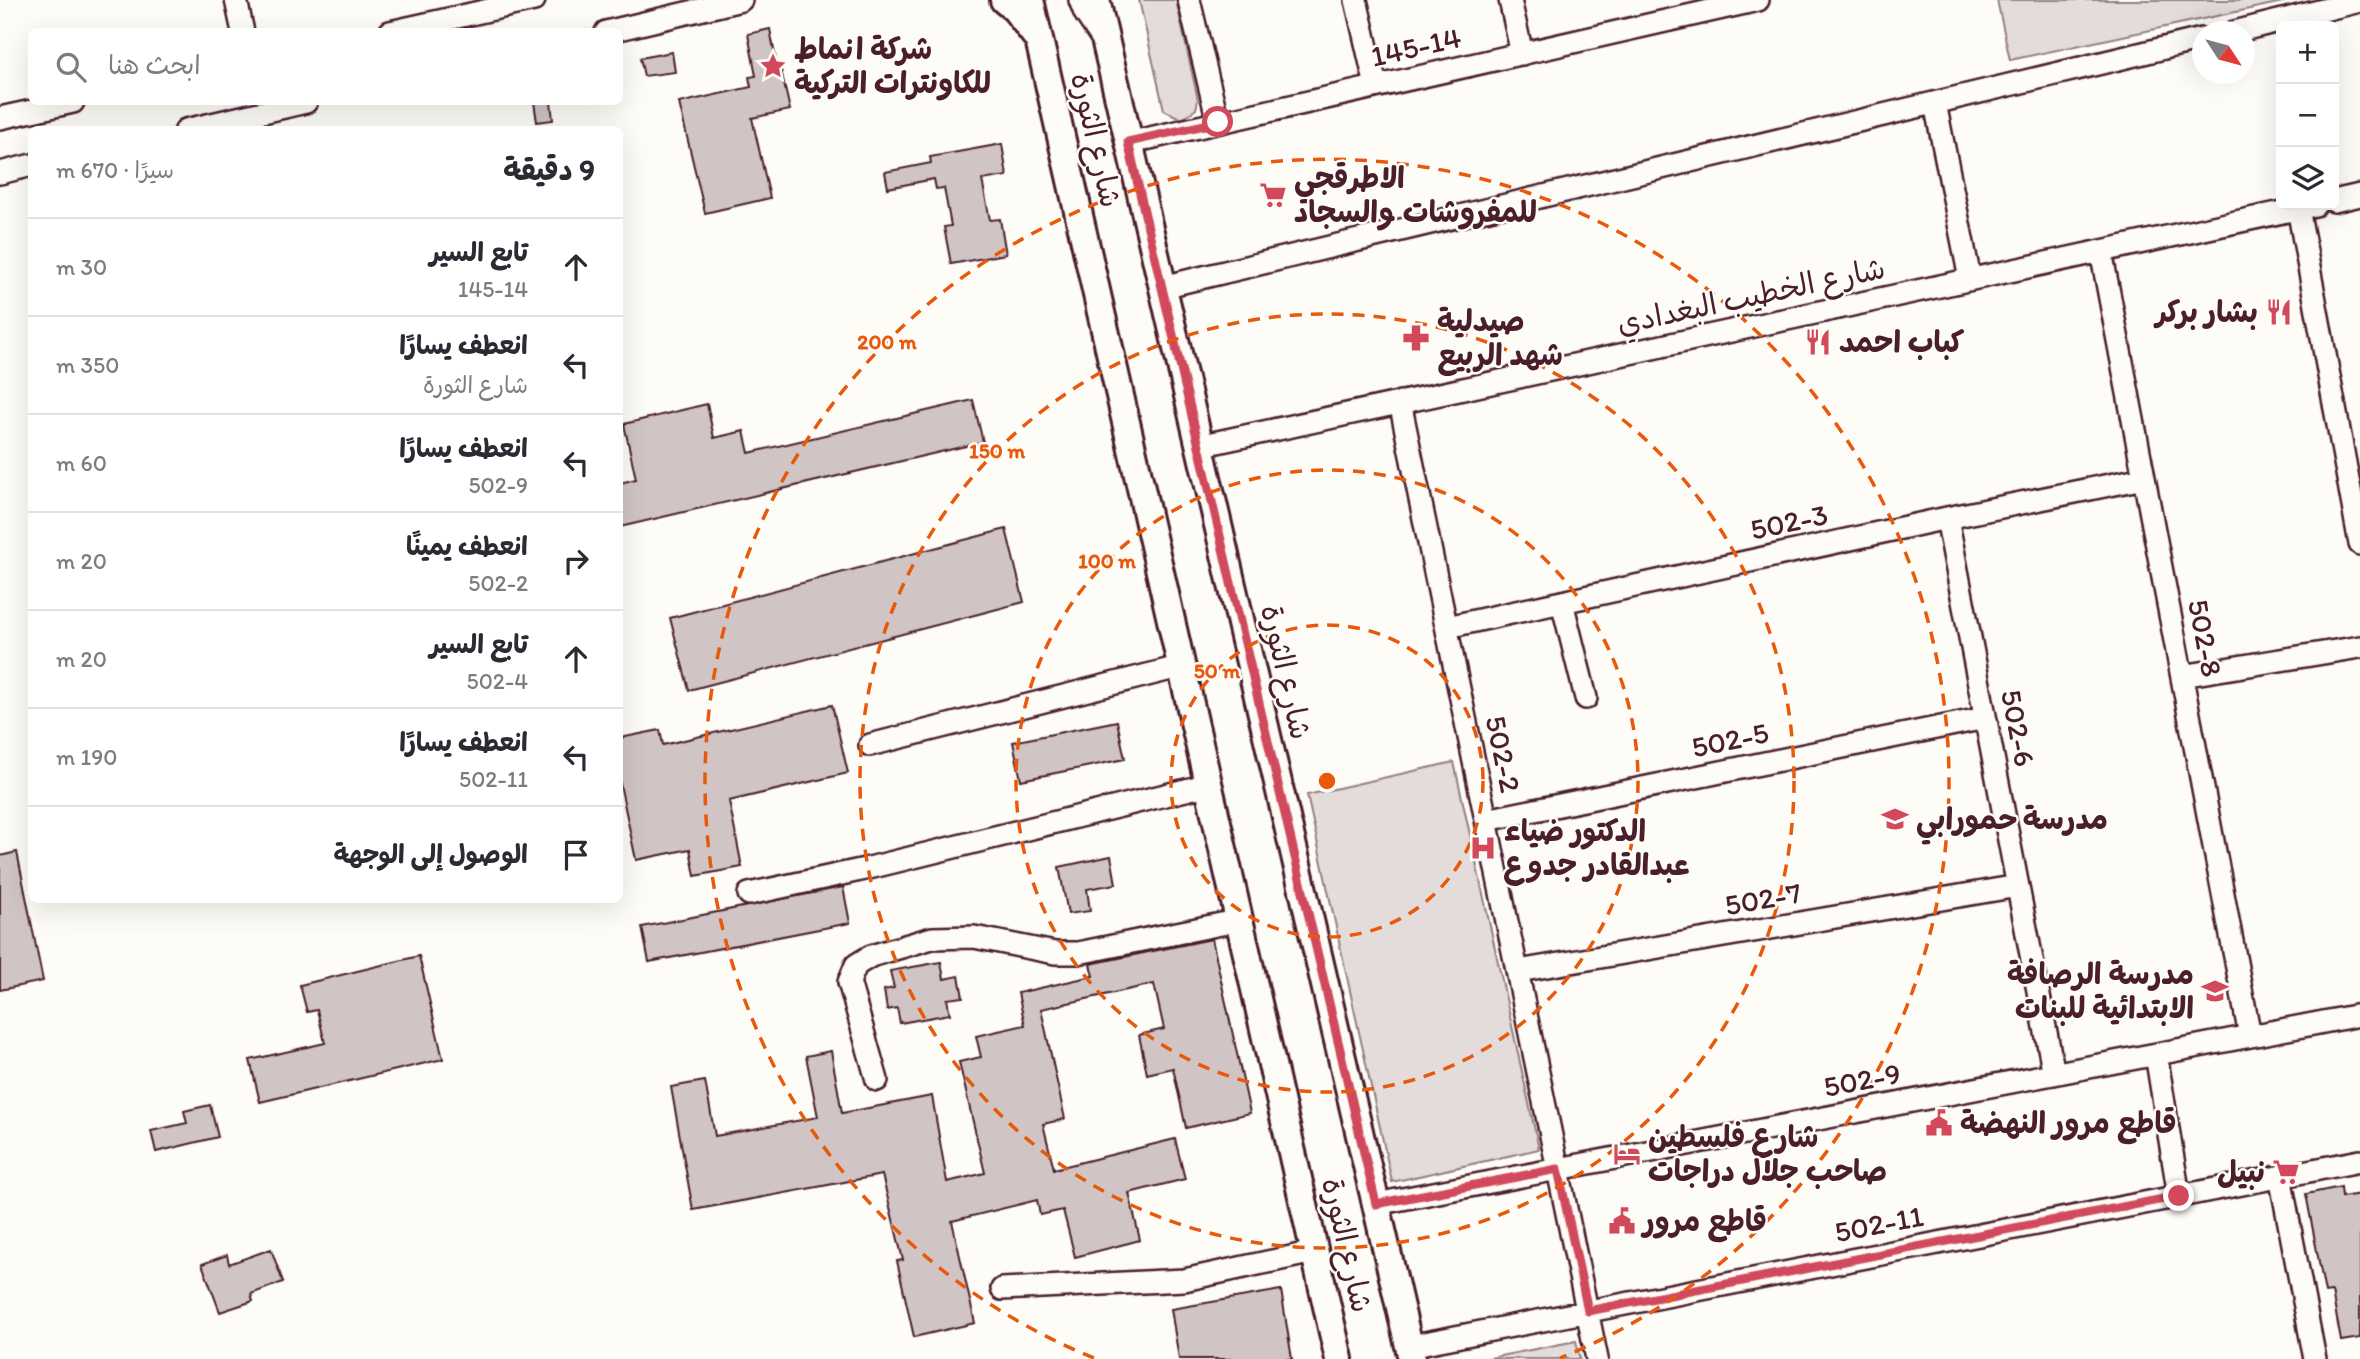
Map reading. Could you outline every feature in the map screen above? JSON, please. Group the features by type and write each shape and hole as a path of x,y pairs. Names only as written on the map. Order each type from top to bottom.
{"main road":[{"path":"1004,0 1015,9 1039,40"},
{"name":"شارع الثورة","path":"1030,0 1339,1359"},
{"name":"شارع الثورة","path":"1096,0 1411,1352"}],"street":[{"path":"236,0 242,28"},
{"path":"408,28 534,0"},
{"path":"623,28 741,0"},
{"path":"1080,0 1085,13 1105,41"},
{"path":"1189,0 1218,122"},
{"path":"1356,0 1376,86"},
{"path":"1510,0 1522,54"},
{"name":"145-14","path":"1128,142 1522,54 1670,10 1758,0"},
{"path":"2255,27 2360,1"},
{"path":"1162,287 2192,42"},
{"path":"1935,103 1970,279"},
{"path":"0,118 60,105"},
{"path":"199,126 260,107 278,105"},
{"path":"0,173 28,166"},
{"path":"2339,200 2360,195"},
{"name":"شارع الخطيب البغدادي","path":"1199,446 2293,210"},
{"path":"2308,210 2350,430 2360,544"},
{"name":"502-8","path":"2101,251 2250,1036"},
{"name":"502-2","path":"1400,402 1598,1359"},
{"name":"502-3","path":"1447,628 1947,518 2144,478"},
{"name":"502-6","path":"1947,518 2054,1074"},
{"path":"1562,602 1586,698"},
{"path":"2182,676 2360,647"},
{"path":"870,745 1183,666"},
{"name":"502-5","path":"1486,820 1985,718"},
{"path":"749,894 865,869 1210,784"},
{"name":"502-7","path":"1518,971 2018,886"},
{"path":"877,1080 849,982 856,965 871,956 932,938 974,937 1055,953 1078,953 1241,920"},
{"name":"502-9","path":"1376,1204 2360,1015"},
{"path":"2156,1054 2179,1196"},
{"name":"502-11","path":"1411,1352 1588,1311 2360,1161"},
{"path":"2280,1176 2315,1359"},
{"path":"1002,1289 1184,1280 1314,1252"}],"shaded area":[{"path":"1139,0 1176,0 1198,100 1196,109 1182,119 1164,110"},
{"path":"1997,0 2292,0 2192,21 2010,60"},
{"path":"1454,762 1539,1149 1392,1182 1307,795"},
{"path":"1576,1341 1580,1359 1485,1359"}],"building":[{"path":"770,29 778,71 781,70 790,110 752,118 770,198 705,213 679,103 751,87 749,77 756,76 748,34"},
{"path":"672,52 675,72 644,76 640,58"},
{"path":"534,105 551,105 553,120 537,122"},
{"path":"1002,144 1007,176 982,180 990,220 1000,219 1006,254 951,264 944,227 951,226 944,188 936,189 934,179 888,188 885,172 931,163 930,157"},
{"path":"973,400 983,442 623,526 623,482 636,479 624,424 707,404 714,438 744,431 749,453"},
{"path":"1006,529 1024,602 689,690 670,618"},
{"path":"832,705 848,773 729,801 742,867 695,876 690,849 636,860 623,798 623,737 660,730 663,745"},
{"path":"1117,721 1125,759 1021,780 1013,742"},
{"path":"17,852 43,981 0,990 0,856"},
{"path":"1111,856 1116,884 1087,889 1090,911 1068,914 1059,867"},
{"path":"843,887 850,923 649,962 642,927"},
{"path":"1212,939 1250,1113 1186,1128 1173,1068 1147,1074 1139,1035 1164,1029 1154,984 1041,1009 1065,1119 1043,1124 1054,1169 1175,1139 1185,1179 1129,1193 1140,1240 1075,1257 1063,1210 1040,1215 1037,1200 952,1221 975,1323 914,1337 897,1261 903,1260 882,1175 693,1210 671,1087 705,1081 715,1136 818,1117 806,1056 831,1051 842,1113 932,1096 947,1182 985,1173 959,1062 981,1057 976,1036 1025,1025 1018,993 1093,976 1090,964"},
{"path":"419,956 443,1059 260,1102 250,1060 325,1043 317,1010 307,1012 300,985"},
{"path":"941,962 944,979 959,976 963,997 947,999 950,1014 900,1023 897,1008 887,1010 884,990 894,988 890,971"},
{"path":"210,1105 218,1137 156,1152 151,1131 187,1123 184,1111"},
{"path":"2341,1187 2342,1197 2360,1194 2360,1338 2341,1341 2332,1292 2325,1293 2306,1194"},
{"path":"271,1249 283,1282 251,1294 253,1301 220,1312 202,1264 227,1255 229,1264"},
{"path":"1281,1290 1292,1359 1179,1359 1171,1309"}],"place":[{"name":"شركة انماط للكاونترات التركية","path":"773,66"},
{"name":"الاطرقجي للمفروشات والسجاد","path":"1273,195"},
{"name":"بشار بركر","path":"2279,312"},
{"name":"صيدلية شهد الربيع","path":"1416,338"},
{"name":"كباب احمد","path":"1818,342"},
{"name":"مدرسة حمورابي","path":"1895,819"},
{"name":"الدكتور ضياء عبدالقادر جدوع","path":"1483,848"},
{"name":"مدرسة الرصافة الابتدائية للبنات","path":"2215,991"},
{"name":"قاطع مرور النهضة","path":"1939,1123"},
{"name":"شارع فلسطين صاحب جلال دراجات","path":"1627,1154"},
{"name":"نبيل","path":"2286,1172"},
{"name":"قاطع مرور","path":"1622,1221"}],"route":[{"path":"1218,122 1128,142 1376,1204 1558,1169 1588,1311 2179,1196"}]}
